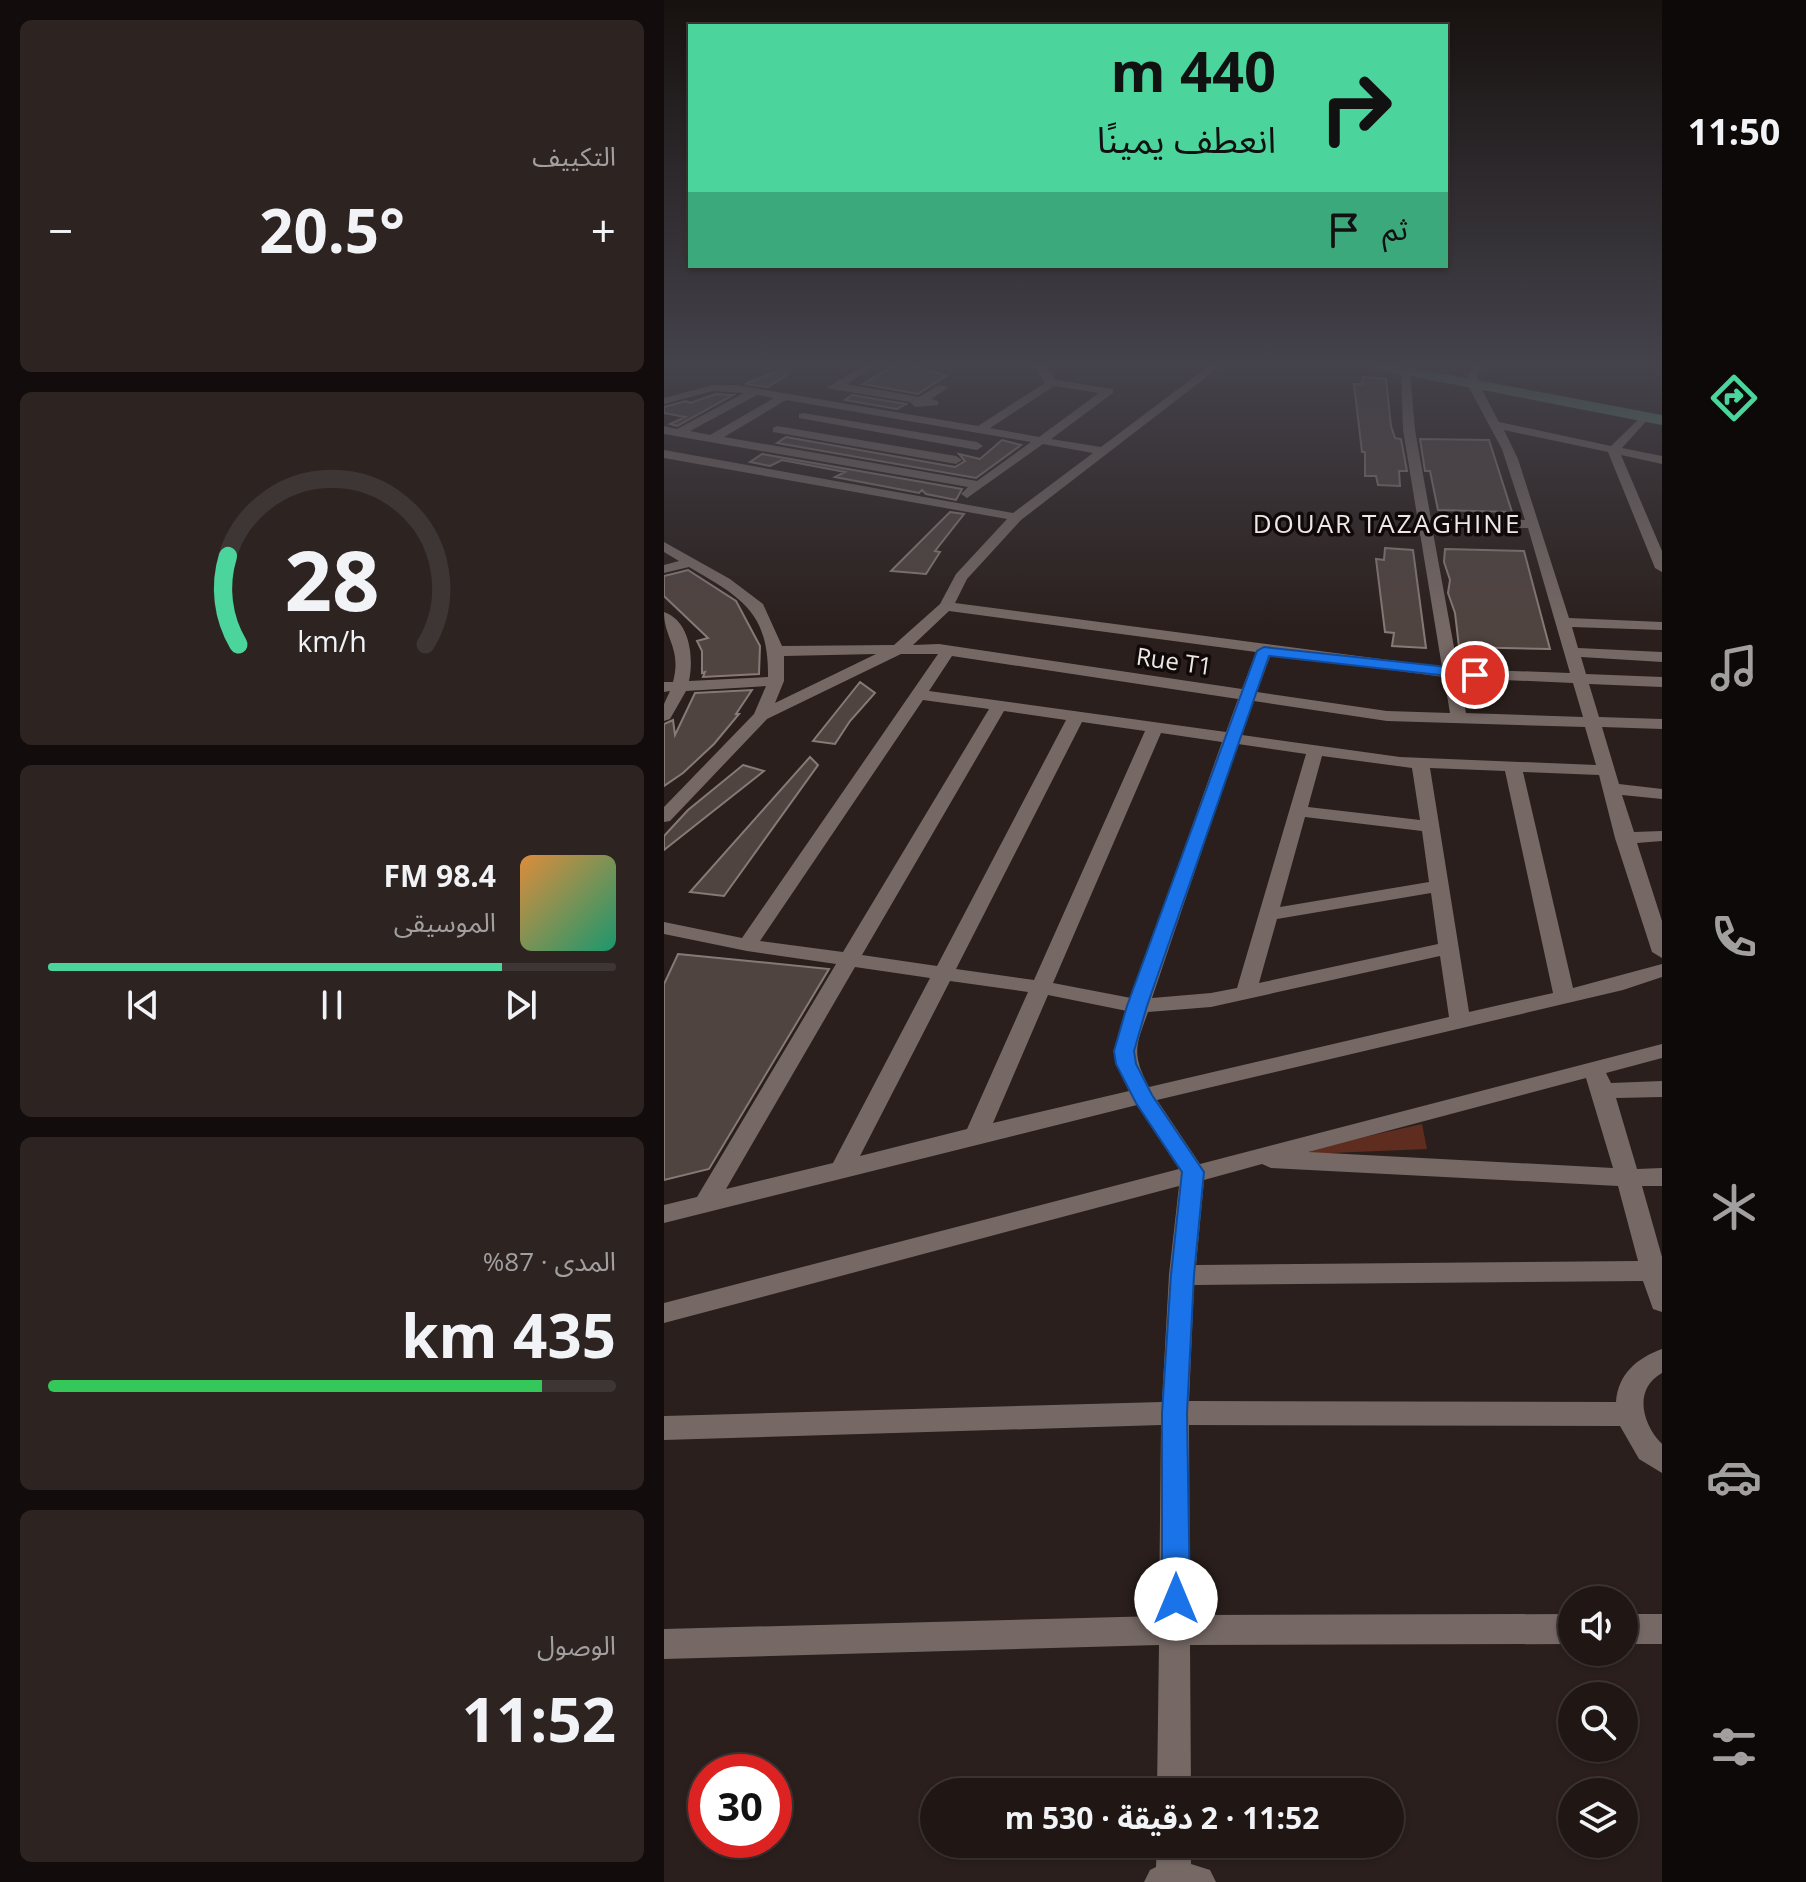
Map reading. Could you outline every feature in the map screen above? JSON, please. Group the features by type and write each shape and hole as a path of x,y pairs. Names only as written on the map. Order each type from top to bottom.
{"street":[{"path":"717,462 734,453"},
{"path":"803,453 978,485"},
{"path":"808,478 850,453"},
{"path":"915,453 956,460"},
{"path":"900,496 967,453"},
{"path":"951,505 1022,453"},
{"path":"664,817 761,716 899,649 946,606 961,577 1016,517 1100,453"},
{"path":"1413,453 1459,719"},
{"path":"1510,453 1564,622 1624,838 1662,952"},
{"path":"1614,453 1662,568"},
{"path":"1627,453 1662,460"},
{"path":"664,454 1016,517"},
{"path":"1427,523 1532,524"},
{"path":"664,546 725,582 758,607 776,651 776,681 761,716"},
{"path":"664,569 690,562"},
{"path":"946,606 1264,651 1449,673 1662,682"},
{"path":"664,616 682,640 683,684 664,716"},
{"path":"1564,622 1662,626"},
{"path":"664,644 682,640"},
{"name":"Rue T1","path":"776,651 939,649 1387,716 1662,724"},
{"path":"1174,1778 1175,1413 1182,1275 1193,1172 1144,1098 1126,1064 1124,1051 1190,852 1264,651"},
{"path":"747,945 947,652"},
{"path":"1572,652 1662,657"},
{"path":"664,687 776,681"},
{"path":"917,694 1400,762 1604,770"},
{"path":"705,1204 1000,704"},
{"path":"841,1170 1077,715"},
{"path":"976,1135 1155,727"},
{"path":"1246,992 1315,751"},
{"path":"1420,762 1460,1019"},
{"path":"1513,767 1564,995"},
{"path":"1611,788 1662,794"},
{"path":"1298,811 1429,826"},
{"path":"1624,838 1662,836"},
{"path":"1268,915 1438,886"},
{"path":"664,928 747,945 1039,987 1137,1006 1189,1003 1447,948"},
{"path":"664,1214 976,1135 1144,1098 1460,1019 1623,983 1662,970"},
{"path":"664,1313 1248,1158 1598,1080 1662,1051"},
{"path":"1598,1080 1662,1089"},
{"path":"1598,1080 1658,1271 1662,1302"},
{"path":"1248,1158 1629,1178 1662,1177"},
{"path":"1182,1275 1658,1271"},
{"path":"1662,1360 1644,1369 1633,1382 1628,1397 1629,1414 1638,1436 1662,1461"},
{"path":"665,1432 1175,1413 1629,1414"},
{"path":"664,1644 1176,1630 1558,1629"},
{"path":"1638,1629 1662,1629"},
{"path":"1173,1882 1174,1858"},
{"path":"1161,1882 1198,1882"}],"shaded area":[{"path":"1422,1124 1427,1149 1284,1155"}],"building":[{"path":"833,453 875,453 955,467 965,461 959,454 980,459 987,453 1010,453 976,478"},
{"path":"1365,453 1404,453 1407,471 1399,471 1400,486 1378,485 1376,476 1365,476"},
{"path":"1422,453 1493,453 1512,512 1438,510 1430,471 1425,471"},
{"path":"762,454 962,489 956,500 926,494 922,490 919,493 835,477 845,472 782,460 770,466 750,462"},
{"path":"950,512 964,514 935,551 940,552 926,574 891,571"},
{"path":"1385,548 1413,550 1426,648 1392,646 1394,633 1385,632 1376,559 1384,560"},
{"path":"1445,549 1524,551 1550,649 1459,647 1455,613 1448,593 1450,580 1444,562"},
{"path":"688,570 736,601 760,646 759,674 703,677 702,651 697,641 708,638 664,596 664,576"},
{"path":"860,682 875,693 835,744 813,741"},
{"path":"752,690 736,714 739,714 714,744 664,786 664,724 673,720 675,735 695,693"},
{"path":"810,757 818,765 724,896 690,892"},
{"path":"743,765 764,771 664,850 664,836 688,810"},
{"path":"678,954 829,969 709,1169 664,1180 664,984"}],"district":[{"name":"DOUAR TAZAGHINE","path":"1387,524"}],"route":[{"path":"1176,1599 1175,1413 1182,1275 1193,1172 1144,1098 1126,1064 1124,1051 1137,1006 1264,651 1475,675"}]}
